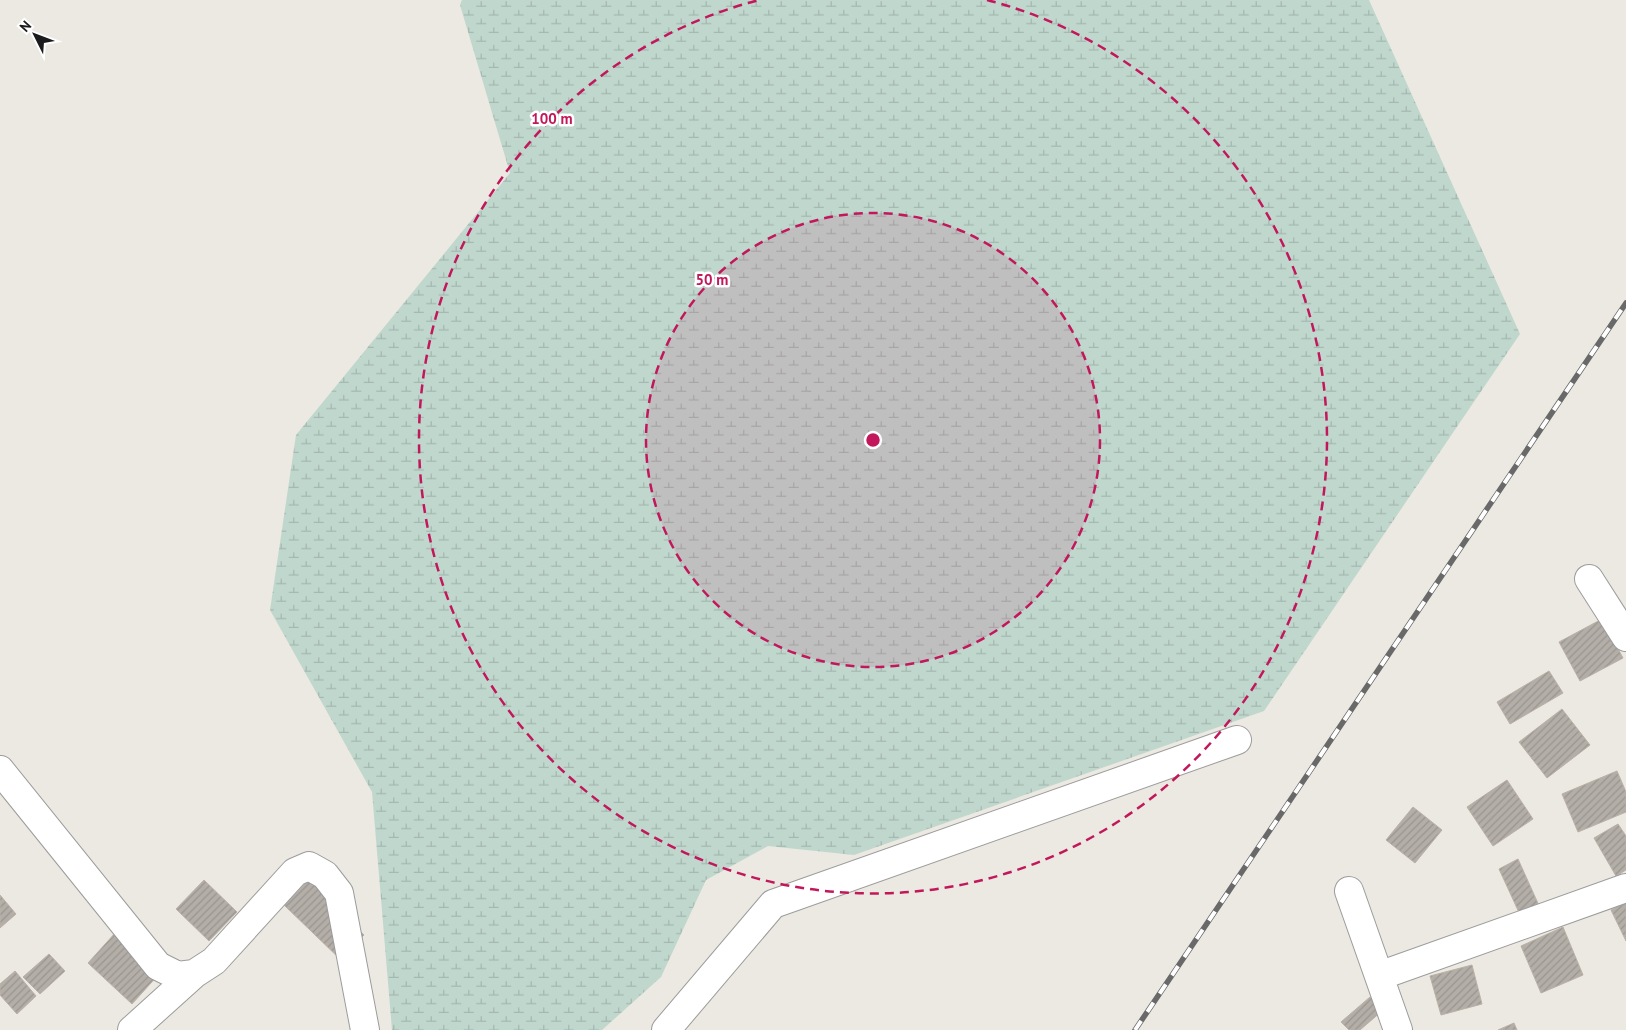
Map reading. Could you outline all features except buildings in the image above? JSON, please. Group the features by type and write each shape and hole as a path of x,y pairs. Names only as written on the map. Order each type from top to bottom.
{"street":[{"path":"1589,579 1626,637"},
{"path":"666,1030 773,904 1237,740"},
{"path":"0,770 158,966 178,976 194,974"},
{"path":"132,1030 194,974 214,961 295,872 309,866 325,874 339,893 365,1030"},
{"path":"1379,976 1626,888"},
{"path":"1349,891 1398,1030"}],"green space":[{"path":"462,0 1369,0 1520,334 1264,711 854,855 768,846 706,880 661,977 602,1030 392,1030 372,792 270,610 296,435 510,173 460,5"}],"railway":[{"path":"1135,1030 1626,303"}]}
